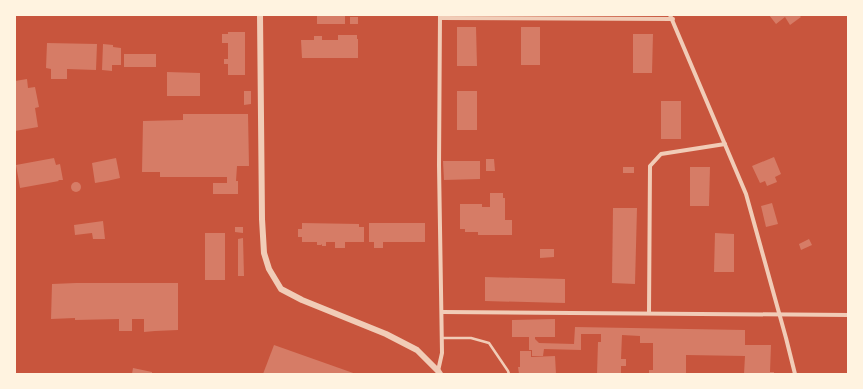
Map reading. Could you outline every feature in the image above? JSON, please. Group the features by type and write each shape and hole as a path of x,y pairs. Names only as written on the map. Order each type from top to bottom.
{"street":[{"path":"260,15 262,226 264,254 269,269 281,289 302,300 386,334 417,350 439,372"},
{"path":"439,372 442,354 439,165 440,16 672,17 746,194 796,374"},
{"path":"649,313 650,166 661,154 725,144"},
{"path":"442,312 848,315"}],"lane":[{"path":"442,338 471,338 489,344 509,374"}],"building":[{"path":"317,15 345,15 345,24 317,24"},
{"path":"769,15 799,15 801,17 790,25 785,17 776,24"},
{"path":"350,17 358,17 358,24 350,24"},
{"path":"457,27 476,27 477,66 457,66"},
{"path":"521,27 540,27 540,65 521,65"},
{"path":"228,32 245,32 245,75 228,75 228,64 224,64 224,59 228,59 228,43 222,43 222,34 228,34"},
{"path":"633,34 653,34 652,73 633,73"},
{"path":"338,35 357,35 358,58 302,58 301,40 314,40 314,36 322,36 322,40 338,40"},
{"path":"47,43 97,44 96,70 67,69 67,79 51,79 51,69 46,68"},
{"path":"103,44 121,48 121,65 112,65 112,71 102,70"},
{"path":"124,54 156,54 156,67 124,67"},
{"path":"167,72 200,73 200,96 167,96"},
{"path":"27,79 28,88 35,87 39,107 35,108 38,127 15,131 15,81"},
{"path":"244,91 251,91 251,104 244,105"},
{"path":"457,91 477,91 477,130 457,130"},
{"path":"661,101 681,101 681,139 661,139"},
{"path":"183,114 248,114 249,166 237,166 236,181 238,181 238,194 213,194 213,183 227,183 227,177 160,177 160,172 142,172 143,121 183,120"},
{"path":"774,157 781,174 775,177 777,182 767,186 765,181 760,183 752,166"},
{"path":"54,158 56,165 60,164 63,180 20,188 16,165"},
{"path":"116,158 120,178 95,183 92,163"},
{"path":"486,159 494,159 495,171 486,171"},
{"path":"443,161 480,161 480,179 444,180"},
{"path":"623,167 634,167 634,173 623,173"},
{"path":"690,167 710,167 709,206 690,206"},
{"path":"76,182 81,187 76,192 71,187"},
{"path":"490,193 503,193 503,198 505,198 505,220 512,220 512,235 478,235 478,232 465,232 465,229 460,229 460,204 482,204 482,207 490,207"},
{"path":"772,203 778,224 766,227 761,206"},
{"path":"613,208 637,208 635,284 612,283"},
{"path":"103,221 105,239 93,239 92,233 75,235 74,225"},
{"path":"302,223 359,224 359,227 364,227 364,242 345,242 345,248 335,248 335,242 326,242 326,246 322,246 322,244 317,245 317,242 302,242 302,237 298,237 298,229 302,229"},
{"path":"369,223 425,223 425,242 383,242 383,248 374,248 374,242 369,242"},
{"path":"235,227 243,227 243,233 235,232"},
{"path":"205,233 225,233 225,280 205,280"},
{"path":"715,233 734,234 734,272 714,272"},
{"path":"243,238 244,276 238,276 238,239"},
{"path":"809,239 812,245 801,250 799,244"},
{"path":"540,249 554,249 554,257 540,258"},
{"path":"485,277 565,279 565,303 485,301"},
{"path":"178,283 178,330 144,332 144,319 132,319 132,331 119,331 119,319 51,319 52,284"},
{"path":"555,319 555,337 535,337 539,343 574,344 575,327 745,330 745,345 771,345 770,372 774,372 774,374 744,374 745,356 686,355 686,374 649,374 649,370 653,370 653,343 640,343 640,336 622,335 621,359 626,359 626,366 621,366 621,374 597,374 598,342 601,342 601,334 581,334 581,350 544,349 543,356 532,356 532,350 529,350 529,337 512,337 512,320"},
{"path":"274,345 356,374 263,374"},
{"path":"520,351 531,351 531,357 555,356 556,374 519,374 518,367 520,367"},
{"path":"133,368 152,372 152,374 132,374"}]}
